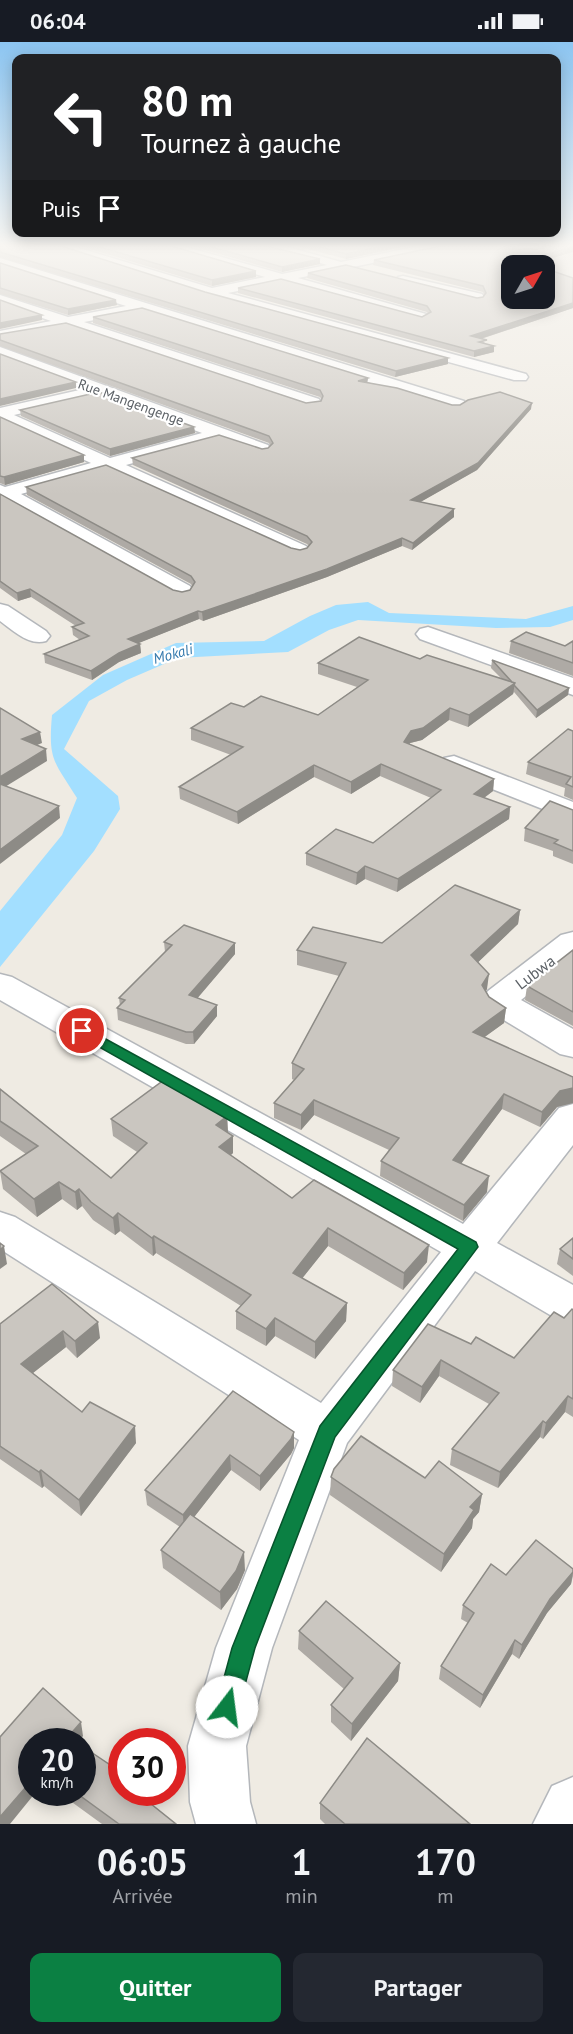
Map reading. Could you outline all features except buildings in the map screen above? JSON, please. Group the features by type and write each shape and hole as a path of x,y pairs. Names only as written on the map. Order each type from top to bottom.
{"street":[{"path":"0,335 34,328"},
{"path":"83,328 313,403"},
{"path":"211,328 458,405"},
{"path":"342,328 520,377"},
{"name":"Rue Mangengenge","path":"0,352 262,449"},
{"path":"0,414 99,390"},
{"path":"0,414 299,550"},
{"path":"1,493 217,434"},
{"path":"1,493 182,591"},
{"path":"0,611 38,636"},
{"path":"428,634 573,687"},
{"path":"432,755 573,812"},
{"name":"Lubwa","path":"573,942 501,998 501,1003 573,1045"},
{"path":"0,985 573,1306"},
{"path":"226,1824 220,1802 216,1746 244,1648 327,1432 573,1118"},
{"path":"0,1228 327,1432"},
{"path":"563,1824 573,1807"}],"water":[{"name":"Mokali","path":"368,602 389,613 526,619 573,606 573,620 550,627 496,628 358,620 329,630 288,652 178,658 127,680 89,701 64,749 118,796 120,809 94,851 0,967 0,911 62,835 77,798 54,760 51,742 52,715 103,675 176,643 264,641 336,605"}],"route":[{"path":"82,1031 470,1247 327,1432 244,1648 227,1707"}]}
